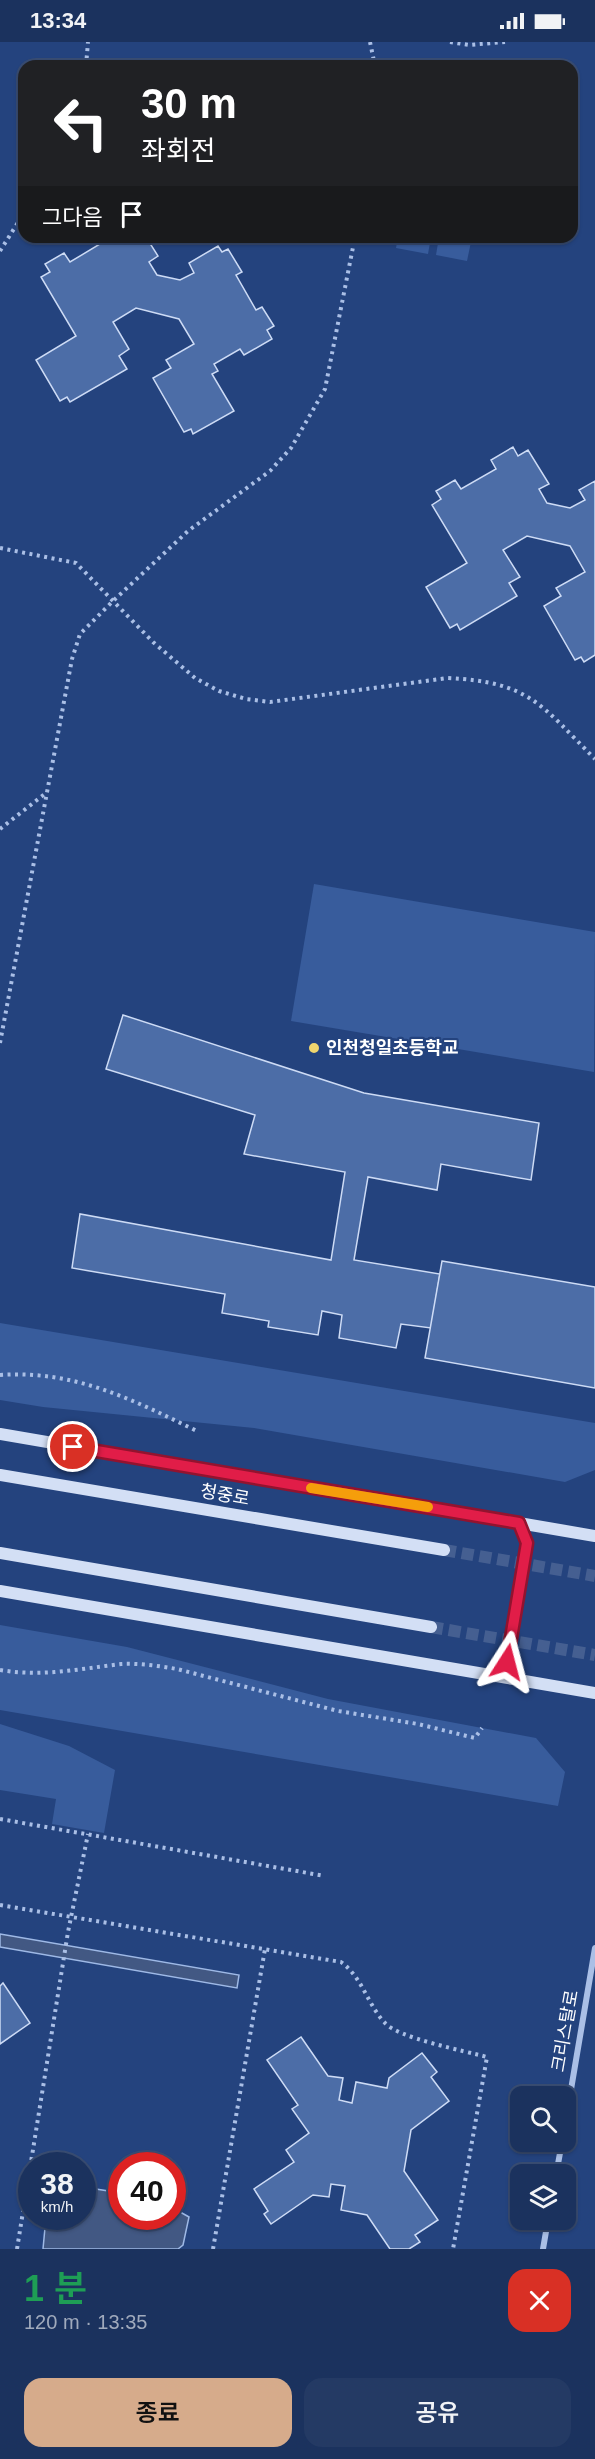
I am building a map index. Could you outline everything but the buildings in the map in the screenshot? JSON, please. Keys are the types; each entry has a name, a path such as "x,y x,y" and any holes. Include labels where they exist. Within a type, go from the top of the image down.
{"street":[{"path":"0,1434 595,1536"},
{"name":"청중로","path":"0,1475 444,1550"},
{"path":"495,1676 507,1662 527,1543 519,1523"},
{"path":"0,1553 431,1627"},
{"path":"0,1591 595,1693"},
{"name":"크리스탈로","path":"572,2086 595,1947"},
{"path":"543,2249 546,2230"}],"path":[{"path":"86,60 88,42"},
{"path":"370,42 374,60"},
{"path":"450,42 470,45 505,42"},
{"path":"0,251 18,222"},
{"path":"0,1043 72,659 80,634 188,531 270,471 291,448 326,389 354,243"},
{"path":"0,548 76,563 175,663 219,691 246,699 270,702 448,678 477,679 507,686 532,698 553,714 595,759"},
{"path":"0,829 47,792"},
{"path":"0,1375 34,1373 95,1386 199,1432"},
{"path":"0,1670 33,1674 122,1664 150,1665 177,1669 338,1711 418,1724 475,1738 482,1728"},
{"path":"0,1819 325,1876"},
{"path":"17,2249 68,1932 88,1834"},
{"path":"0,1905 341,1962 354,1972 385,2024 400,2034 487,2057 453,2249"},
{"path":"213,2249 265,1949"}],"shaded area":[{"path":"397,243 430,243 428,254 396,248"},
{"path":"438,243 471,243 467,261 436,255"},
{"path":"314,884 595,932 594,1072 291,1021"},
{"path":"0,1323 595,1423 595,1470 565,1482 254,1428 43,1407 0,1400"},
{"path":"0,1625 127,1647 328,1699 536,1738 565,1772 558,1806 0,1710"},
{"path":"0,1724 69,1746 115,1770 104,1833 52,1824 56,1799 0,1790"},
{"path":"0,1934 239,1975 237,1988 0,1947"},
{"path":"96,2189 108,2191 108,2230 186,2230 186,2215 189,2217 183,2245 178,2249 43,2249 45,2230 96,2230"}],"tunnel":[{"path":"444,1550 595,1576"},
{"path":"431,1627 595,1655"}],"slow traffic":[{"path":"311,1488 428,1507"}],"place":[{"name":"인천청일초등학교","path":"314,1048"}],"route":[{"path":"73,1447 519,1523 527,1543 507,1662"}]}
